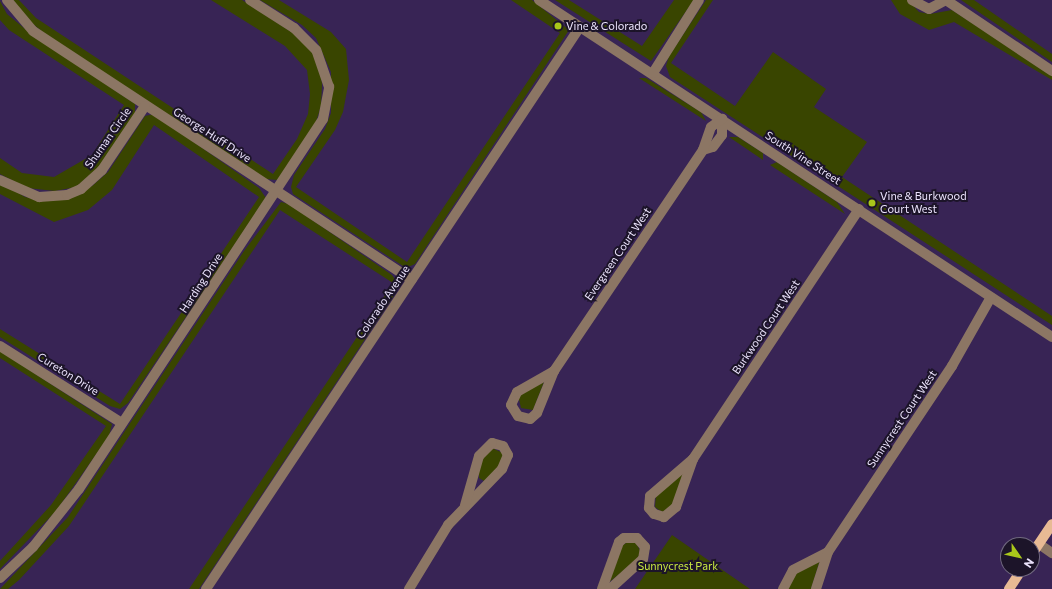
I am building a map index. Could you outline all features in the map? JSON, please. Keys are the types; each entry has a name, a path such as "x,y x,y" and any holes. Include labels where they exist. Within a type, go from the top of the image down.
{"main road":[{"path":"1040,542 1052,524"},
{"path":"1009,589 1017,577"}],"street":[{"name":"George Huff Drive","path":"7,0 33,31 412,280"},
{"name":"Harding Drive","path":"0,578 53,523 122,423 323,119 329,87 322,60 305,37 250,0"},
{"name":"South Vine Street","path":"539,0 653,73 1052,337"},
{"path":"653,73 699,0"},
{"path":"912,0 929,9 946,0 1052,71"},
{"name":"Colorado Avenue","path":"206,589 580,27"},
{"name":"Shuman Circle","path":"0,180 39,197 67,195 81,189 102,170 145,106"},
{"name":"Evergreen Court West","path":"554,371 517,392 511,405 518,416 530,419 537,413 554,371 703,150 713,147 722,135 722,119"},
{"name":"Burkwood Court West","path":"693,459 650,496 648,502 654,514 664,517 676,507 693,459 859,209"},
{"name":"Sunnycrest Court West","path":"816,589 828,552 952,366 991,296"},
{"name":"Cureton Drive","path":"0,346 122,423"},
{"path":"409,589 434,546 465,505 502,469 508,455 503,446 492,443 479,456 465,505"},
{"path":"602,589 619,542 624,538 637,538 645,547 643,559 610,589"},
{"path":"1040,545 1052,553"},
{"name":"Sunnycrest Court West","path":"783,589 793,570 828,552"}],"green space":[{"path":"13,0 19,0 36,18 273,174 297,139 308,114 310,94 307,70 285,46 211,0 242,0 293,33 312,51 320,67 322,84 321,106 315,125 278,180 265,179 49,37 28,20"},
{"path":"260,0 279,0 331,32 346,49 349,80 343,112 335,130 296,187 407,262 560,33 511,0 532,0 569,30 415,264 406,268 293,194 291,187 294,175 325,129 331,113 331,72 316,38 302,25"},
{"path":"555,0 569,0 642,46 674,0 694,0 651,61"},
{"path":"706,0 713,0 671,63 735,106 773,52 826,89 814,107 867,142 842,177 1052,316 1052,325 670,77 666,66 669,56"},
{"path":"891,0 908,0 919,12 930,14 952,10 1052,75 1052,80 954,22 929,30 900,14"},
{"path":"961,0 974,0 1052,54 1052,62"},
{"path":"0,1 7,14 30,33 135,104 135,115 102,165 76,187 55,191 27,188 0,174 0,158 22,173 54,177 92,155 124,105 9,30 0,20"},
{"path":"639,78 646,78 701,112 706,121"},
{"path":"154,114 259,188 266,198 128,403 120,409 110,406 0,337 0,329 120,404 259,197 154,125 112,190 88,210 54,222 0,194 0,182 25,197 41,200 92,186 108,172 145,116"},
{"path":"729,137 738,137 763,153 763,160"},
{"path":"777,162 837,202 845,214 770,165"},
{"path":"281,202 289,204 392,275 396,281 395,294 199,589 189,589 393,283 280,210 69,526 19,580 8,589 0,589 68,517 244,251"},
{"path":"0,351 112,424 109,436 56,511 0,569 0,561 51,505 106,426 0,358"},
{"path":"544,382 533,410 521,408 518,395"},
{"path":"492,448 503,453 504,462 484,481 479,478 482,458"},
{"path":"684,471 676,502 663,512 659,510 655,507 656,494"},
{"name":"Sunnycrest Park","path":"672,535 750,589 635,589"},
{"path":"629,541 636,543 641,552 635,562 608,583 620,547"},
{"path":"820,560 811,589 787,589 794,574"}],"place":[{"name":"Vine & Colorado","path":"558,26"},
{"name":"Vine & Burkwood Court West","path":"872,203"}]}
